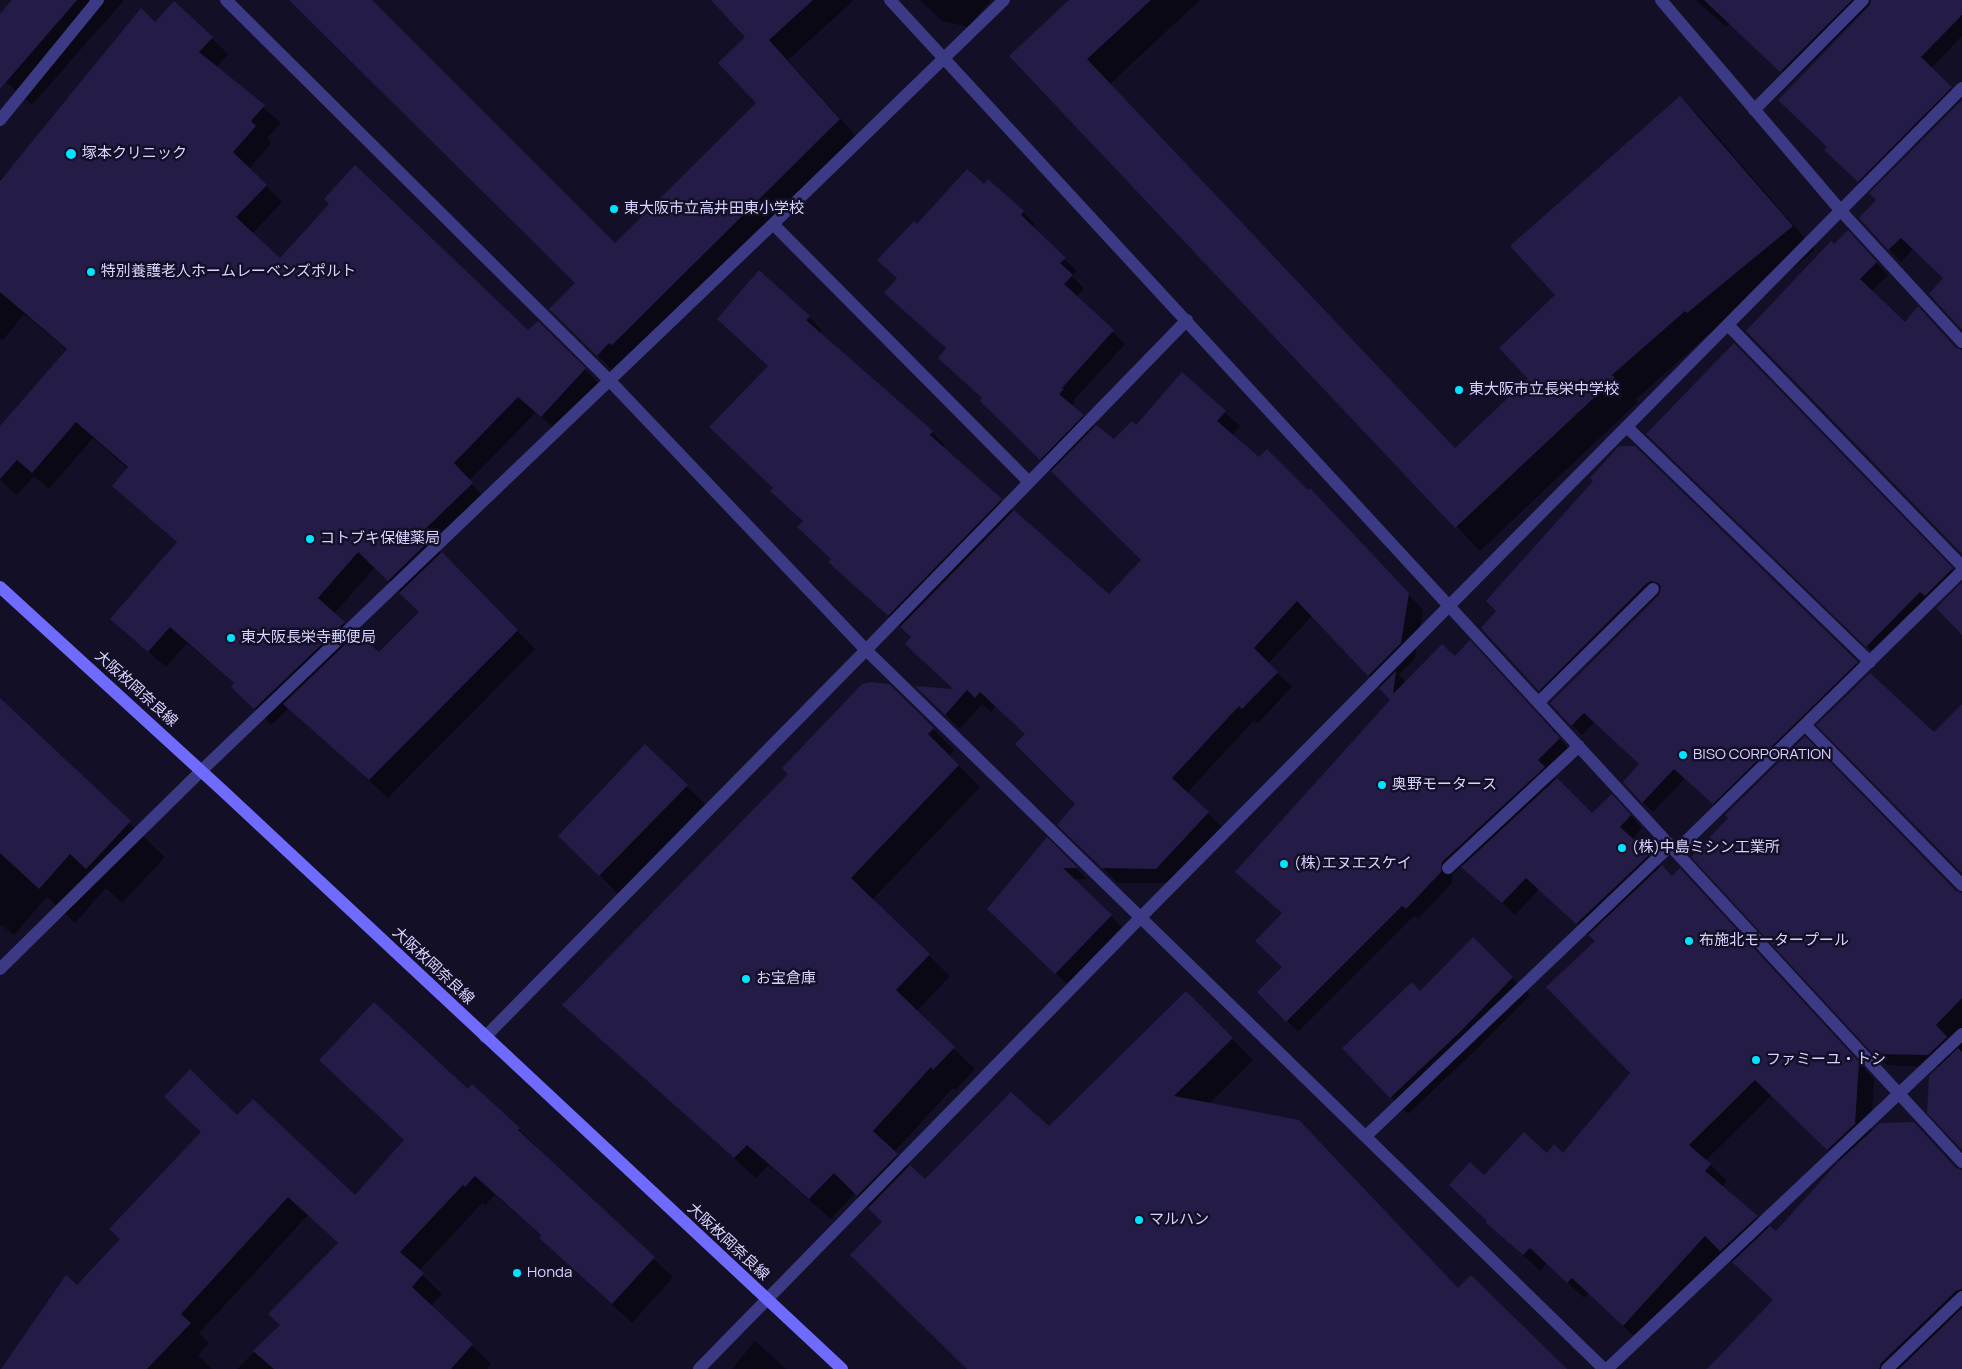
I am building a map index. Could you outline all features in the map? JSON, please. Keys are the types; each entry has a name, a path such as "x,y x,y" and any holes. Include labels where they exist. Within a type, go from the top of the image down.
{"main road":[{"name":"大阪枚岡奈良線","path":"0,587 201,771 842,1369"}],"street":[{"path":"0,120 98,0"},
{"path":"226,0 610,381 866,650 1606,1369 1962,1034"},
{"path":"890,0 1962,1162"},
{"path":"0,970 201,771 774,224 1004,0"},
{"path":"1661,0 1840,210 1962,342"},
{"path":"1754,110 1863,0"},
{"path":"699,1369 1141,917 1962,88"},
{"path":"774,224 1029,482"},
{"path":"485,1037 1187,320"},
{"path":"1728,325 1962,566"},
{"path":"1627,427 1870,662"},
{"path":"1366,1136 1805,725 1962,571"},
{"path":"1538,702 1653,589"},
{"path":"1805,725 1962,885"},
{"path":"1448,868 1579,746"},
{"path":"1886,1369 1962,1297"}],"building":[{"path":"12,0 77,0 0,89 0,14"},
{"path":"289,0 372,0 615,243 756,103 718,63 745,37 711,0 813,0 769,40 840,119 612,345 609,343 597,356 549,309 575,283"},
{"path":"1069,0 1151,0 1087,59 1455,448 1528,379 1499,348 1555,295 1510,246 1680,96 1793,226 1687,313 1685,311 1612,375 1615,378 1455,528 1009,56"},
{"path":"1704,0 1852,0 1780,72"},
{"path":"1871,0 1962,0 1962,15 1921,57 1952,87 1858,182 1824,150 1827,147 1778,100 1869,6"},
{"path":"174,1 213,37 199,52 265,105 251,121 256,126 233,152 267,185 236,217 280,258 329,204 324,199 355,165 528,330 538,321 586,368 541,417 518,397 454,463 473,483 422,532 430,540 388,581 358,552 318,598 345,622 254,709 231,687 234,683 170,627 148,652 110,619 177,542 112,486 128,467 76,422 32,473 17,460 0,479 0,426 67,349 0,292 0,181 141,8 155,22"},
{"path":"1962,100 1962,330 1929,294 1943,278 1901,238 1888,250 1859,218 1876,200 1869,193"},
{"path":"967,169 984,184 988,179 1024,211 1021,215 1066,258 1060,263 1073,275 1064,284 1114,330 1062,388 1064,389 1059,394 1084,415 1040,460 980,401 982,398 938,358 946,348 884,293 897,278 877,260 914,221 917,224"},
{"path":"1848,230 1877,262 1860,279 1905,322 1918,306 1956,348 1962,350 1962,554 1746,331 1831,241 1834,244"},
{"path":"759,270 810,316 806,320 933,431 930,435 1002,499 888,616 828,562 831,559 797,527 803,521 770,491 773,488 709,427 768,366 717,319"},
{"path":"1734,343 1953,568 1925,596 1920,592 1866,647 1646,434"},
{"path":"1182,372 1226,411 1217,421 1259,457 1267,449 1308,490 1310,488 1409,593 1401,643 1368,676 1297,601 1254,648 1278,672 1242,709 1239,706 1172,778 1209,812 1156,869 1102,868 1057,825 1075,804 1015,744 1025,734 980,692 975,698 967,690 945,715 915,686 953,689 905,644 911,637 900,627 1014,510 1109,594 1141,560 1051,471 1096,425 1114,439 1132,421 1136,425"},
{"path":"1619,446 1635,446 1858,662 1713,804 1674,769 1642,803 1623,782 1639,764 1584,713 1571,726 1550,703 1659,595 1661,587 1658,583 1651,581 1647,583 1539,691 1481,628 1496,611 1486,601 1593,481 1590,478"},
{"path":"442,552 518,630 369,780 283,704 357,633 379,652 419,612 399,593"},
{"path":"1962,582 1962,635 1936,608"},
{"path":"1470,640 1560,738 1538,760 1545,767 1442,862 1441,872 1406,909 1402,906 1286,1022 1257,992 1282,967 1255,941 1282,913 1235,872 1390,700 1379,688 1396,671 1393,694 1442,644 1455,656"},
{"path":"1870,673 1934,732 1962,704 1962,873 1816,725"},
{"name":"お宝倉庫","path":"870,682 889,684 934,728 928,734 959,765 851,878 930,954 896,990 955,1047 933,1070 931,1067 873,1131 898,1154 857,1196 834,1173 809,1199 747,1145 734,1158 562,1005 788,774 782,768 862,684"},
{"path":"0,698 131,821 86,869 70,854 39,889 0,853"},
{"path":"1805,736 1956,891 1962,893 1962,998 1936,1025 1947,1037 1928,1055 1873,1054 1691,857 1728,818 1725,815"},
{"path":"645,744 688,785 599,876 558,836"},
{"path":"1557,778 1592,813 1612,794 1631,815 1620,827 1650,854 1576,924 1526,878 1502,903 1461,867"},
{"path":"1047,837 1078,868 1063,868 1112,915 1055,974 987,909"},
{"path":"1662,865 1672,876 1680,868 1859,1062 1855,1124 1827,1150 1755,1080 1689,1145 1711,1164 1705,1171 1758,1216 1720,1251 1705,1236 1623,1326 1572,1278 1567,1283 1530,1248 1523,1255 1486,1223 1487,1221 1449,1185 1470,1162 1484,1175 1524,1132 1547,1153 1554,1144 1563,1153 1630,1073 1546,987 1595,941 1588,935"},
{"path":"1473,937 1513,977 1460,1032 1390,1098 1342,1048 1412,982 1420,991"},
{"name":"マルハン","path":"1186,991 1233,1038 1174,1096 1299,1120 1458,1288 1471,1275 1567,1369 967,1369 850,1255 882,1222 868,1208 910,1165 925,1179 1011,1092 1049,1126"},
{"path":"374,1002 468,1089 472,1084 520,1128 518,1130 655,1257 612,1304 539,1238 541,1235 475,1176 465,1187 463,1185 400,1252 424,1273 412,1287 473,1344 451,1369 274,1369 253,1351 280,1325 268,1314 338,1243 288,1197 181,1314 191,1323 147,1369 1,1369 66,1275 77,1285 120,1239 109,1229 201,1132 164,1097 190,1069 237,1115 253,1099 355,1195 404,1140 319,1060"},
{"path":"1958,1048 1962,1052 1962,1150 1927,1113 1929,1076"},
{"path":"1914,1122 1956,1168 1962,1170 1962,1289 1956,1291 1881,1363 1879,1369 1707,1369 1773,1300 1732,1262 1770,1226 1776,1231 1838,1162 1880,1123"},
{"path":"1962,1308 1962,1369 1899,1369"}],"place":[{"name":"塚本クリニック","path":"71,154"},
{"name":"東大阪市立高井田東小学校","path":"614,209"},
{"name":"特別養護老人ホームレーベンズポルト","path":"91,272"},
{"name":"東大阪市立長栄中学校","path":"1459,390"},
{"name":"コトブキ保健薬局","path":"310,539"},
{"name":"東大阪長栄寺郵便局","path":"231,638"},
{"name":"BISO CORPORATION","path":"1683,755"},
{"name":"奥野モータース","path":"1382,785"},
{"name":"(株)中島ミシン工業所","path":"1622,848"},
{"name":"(株)エヌエスケイ","path":"1284,864"},
{"name":"布施北モータープール","path":"1689,941"},
{"name":"お宝倉庫","path":"746,979"},
{"name":"ファミーユ・トシ","path":"1756,1060"},
{"name":"マルハン","path":"1139,1220"},
{"name":"Honda","path":"517,1273"}]}
